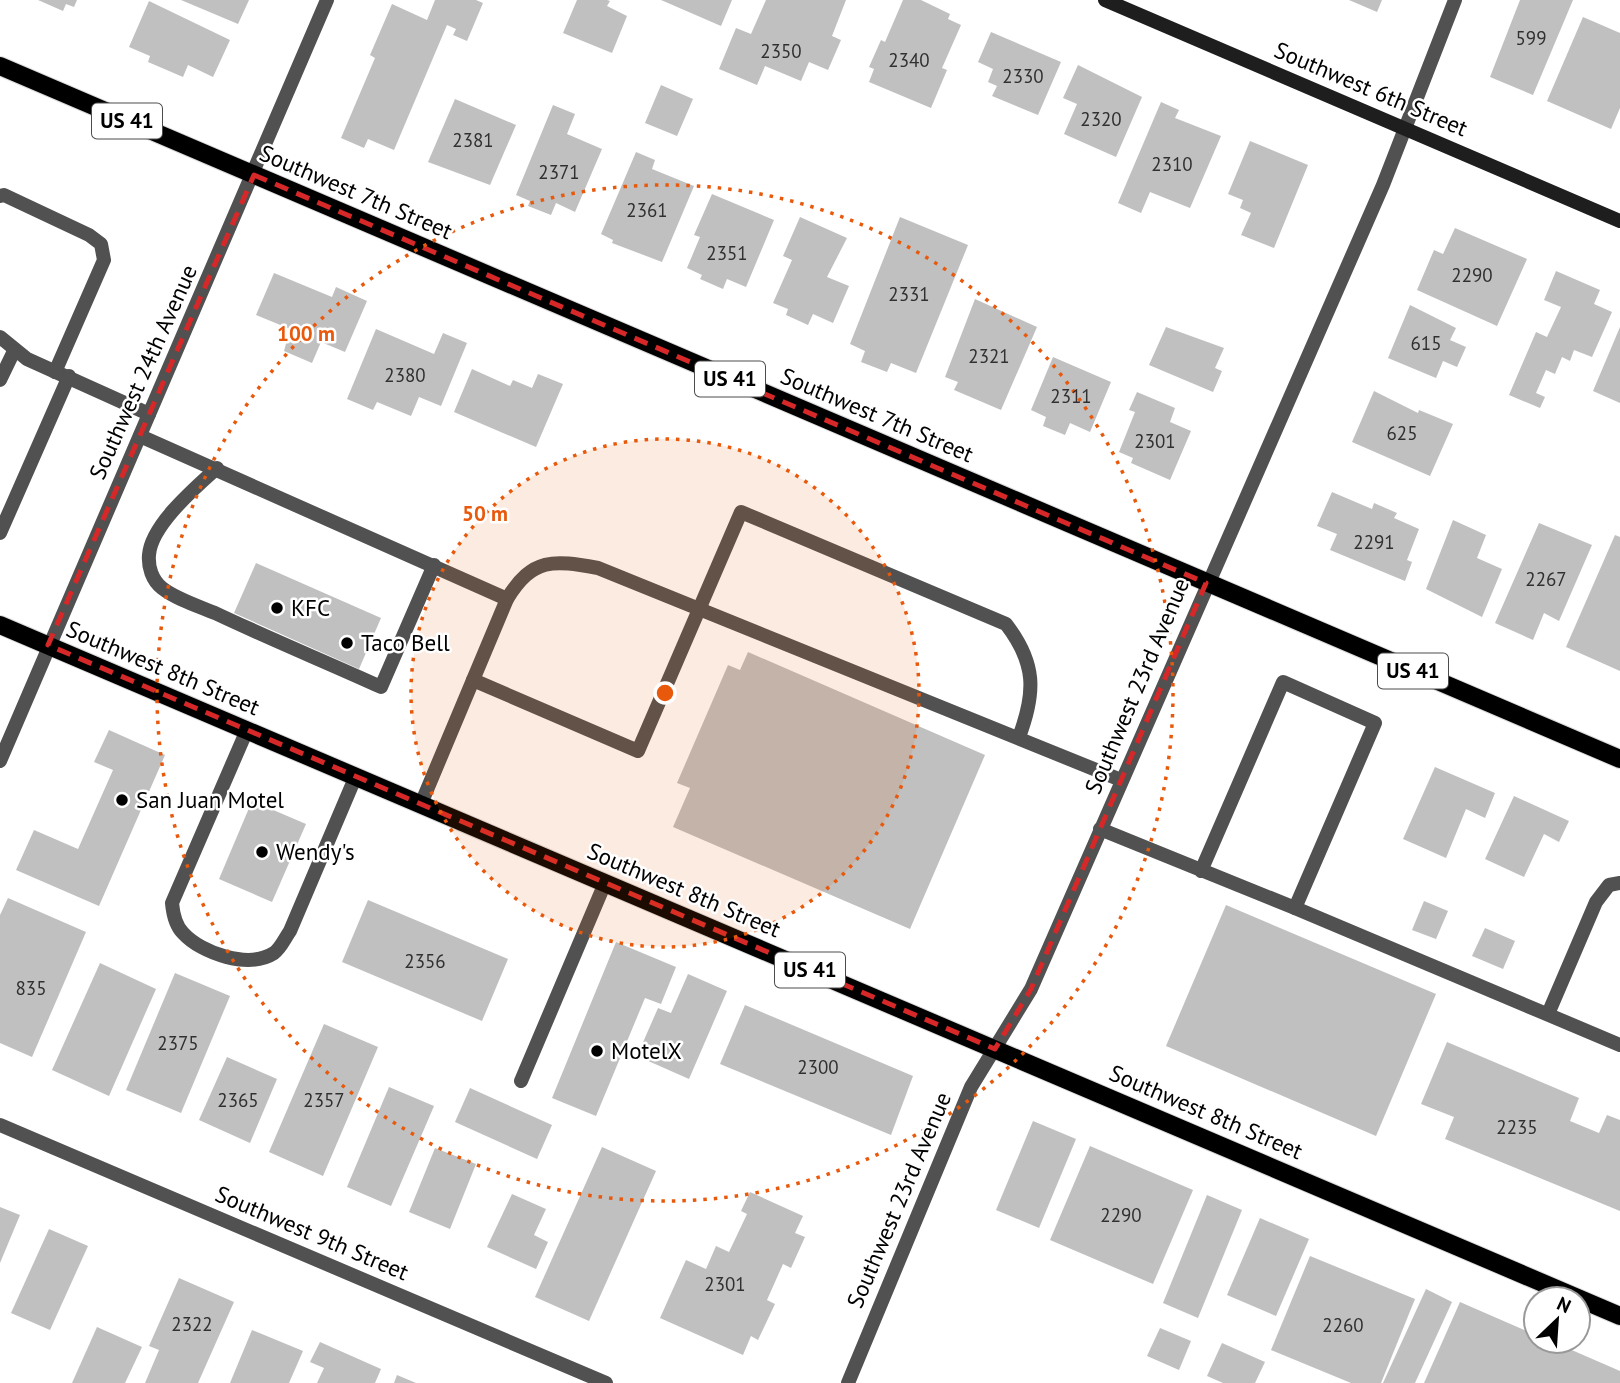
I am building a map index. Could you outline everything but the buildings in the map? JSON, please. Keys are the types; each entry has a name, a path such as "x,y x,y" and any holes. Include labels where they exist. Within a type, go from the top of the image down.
{"main road":[{"name":"Southwest 7th Street","path":"0,66 1620,759"},
{"name":"Southwest 8th Street","path":"0,625 1620,1317"}],"street":[{"name":"Southwest 24th Avenue","path":"0,761 5,737 140,436 327,0"},
{"name":"Southwest 6th Street","path":"1105,0 1620,221"},
{"name":"Southwest 23rd Avenue","path":"848,1383 971,1087 1031,989 1206,583 1383,185 1455,0"},
{"path":"0,196 4,195 89,235 101,244 104,260 0,533"},
{"path":"0,337 14,351 149,414"},
{"path":"0,380 14,351"},
{"path":"140,436 217,468 507,600"},
{"path":"217,468 172,512 156,534 149,552 153,580 163,589 381,687 434,565"},
{"path":"473,680 638,751 741,512 1006,624 1024,647 1031,682 1028,713 1019,737"},
{"path":"421,804 507,600 529,570 547,563 598,568 1121,780"},
{"path":"1201,871 1283,682 1375,723 1295,908"},
{"path":"247,730 172,903 174,917 183,933 216,952 241,960 262,959 276,951 290,931 355,778"},
{"path":"1100,829 1620,1045"},
{"path":"522,1081 605,883"},
{"path":"1548,1014 1596,902 1609,885 1620,884"},
{"name":"Southwest 9th Street","path":"0,1125 606,1383"}],"highlighted area":[{"path":"254,175 1206,583 1031,989 995,1049 48,645"}],"place":[{"name":"KFC","path":"277,608"},
{"name":"Taco Bell","path":"347,643"},
{"name":"San Juan Motel","path":"122,800"},
{"name":"Wendy's","path":"262,852"},
{"name":"MotelX","path":"597,1051"}]}
